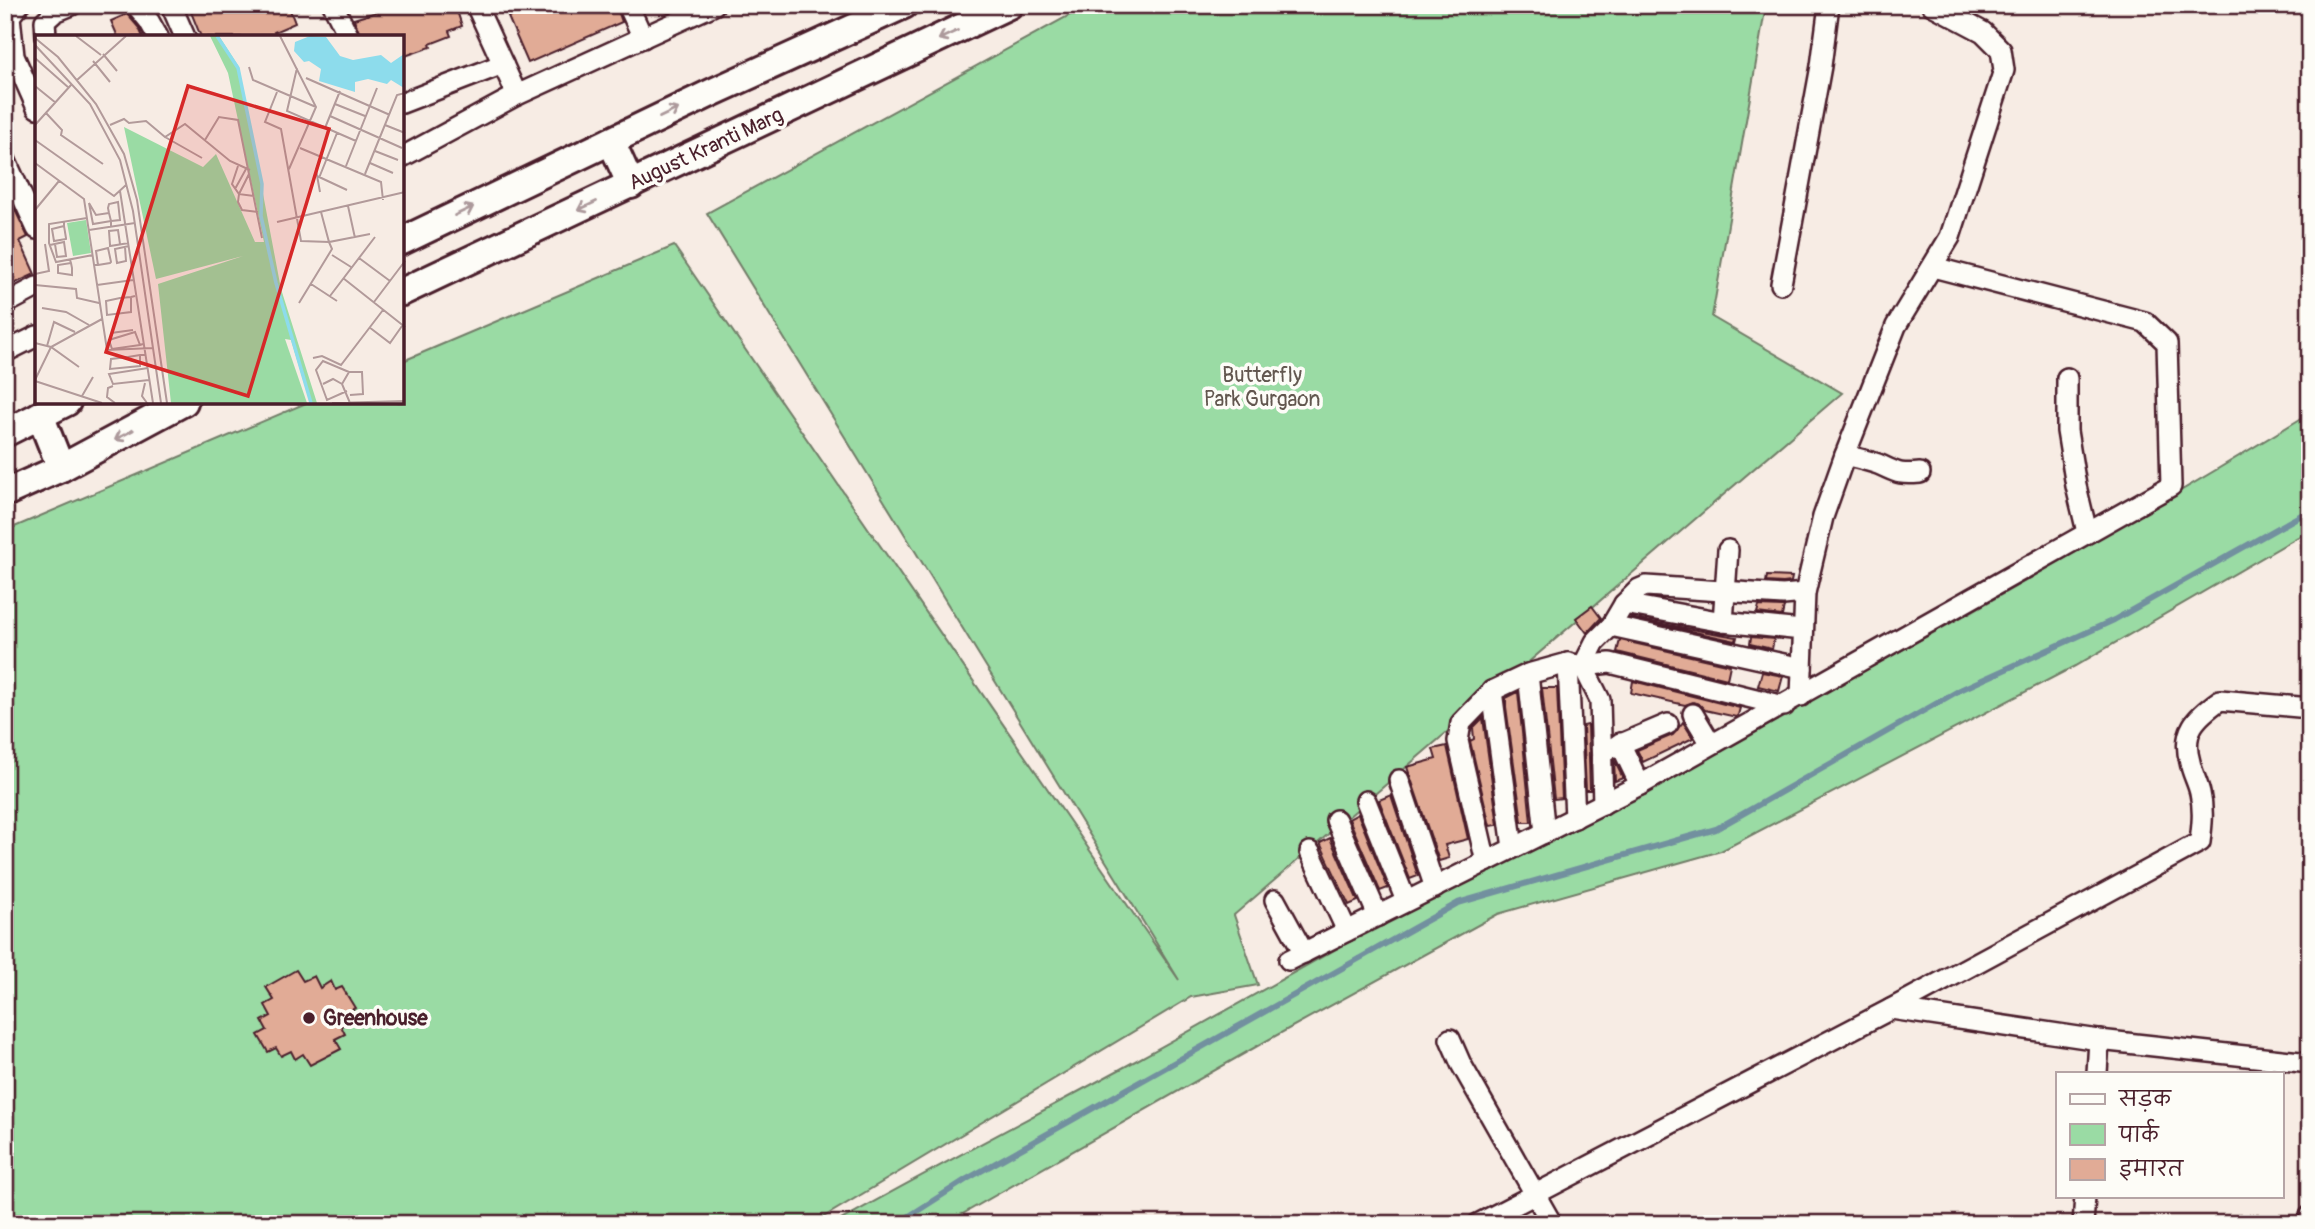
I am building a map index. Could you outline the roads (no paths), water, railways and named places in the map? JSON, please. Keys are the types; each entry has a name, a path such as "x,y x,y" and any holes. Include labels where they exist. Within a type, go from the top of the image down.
{"main road":[{"path":"404,240 904,5"},
{"name":"August Kranti Marg","path":"404,291 1009,5"},
{"path":"611,141 631,185"},
{"path":"5,433 63,404"},
{"path":"11,491 61,468 180,404"},
{"path":"40,415 61,468"}],"street":[{"path":"19,5 10,16 14,56 35,103"},
{"path":"46,35 45,21 55,12 72,5"},
{"path":"136,5 157,35"},
{"path":"170,5 184,35"},
{"path":"476,5 517,95"},
{"path":"628,5 643,38"},
{"path":"404,156 517,95 714,5"},
{"path":"1781,284 1821,66 1829,5"},
{"path":"1792,701 1802,668 1805,593 1823,517 1896,326 1950,237 2004,70 2001,50 1983,32 1932,5"},
{"path":"339,7 348,35"},
{"path":"404,102 503,64"},
{"path":"5,159 10,184 35,226"},
{"path":"1275,900 1297,956 1640,785 2171,486 2167,343 2145,322 1933,267"},
{"path":"5,304 35,289"},
{"path":"5,352 35,337"},
{"path":"2067,379 2067,431 2087,532"},
{"path":"1845,455 1879,464 1902,474 1920,473"},
{"path":"1723,622 1728,550"},
{"path":"1575,818 1575,665 1611,626 1625,604 1639,589 1646,586 1783,595 1805,593"},
{"path":"1625,604 1723,622 1802,630"},
{"path":"1611,626 1802,668"},
{"path":"1486,862 1458,741 1461,723 1492,691 1528,674 1575,665 1610,663 1792,701"},
{"path":"1575,665 1600,701 1603,804"},
{"path":"1528,674 1545,833"},
{"path":"1492,691 1513,848"},
{"path":"1478,1224 1891,1009 2200,842 2203,819 2200,792 2189,761 2186,738 2201,714 2220,700 2310,708"},
{"path":"1693,714 1711,744"},
{"path":"1602,752 1668,724"},
{"path":"1620,743 1640,785"},
{"path":"1399,780 1434,888"},
{"path":"1366,801 1406,901"},
{"path":"1336,820 1378,916"},
{"path":"1310,852 1347,931"},
{"path":"1891,1009 2099,1041 2310,1063"},
{"path":"1450,1039 1461,1064 1552,1224"},
{"path":"2096,1072 2099,1041"},
{"path":"2083,1224 2085,1198"},
{"path":"2309,1224 2310,1216"}],"waterway":[{"path":"897,1224 967,1179 1458,903 1716,829 1960,690 2114,620 2310,510"}],"place":[{"name":"Greenhouse","path":"309,1018"}],"park label":[{"name":"Butterfly Park Gurgaon","path":"1262,387"}]}
